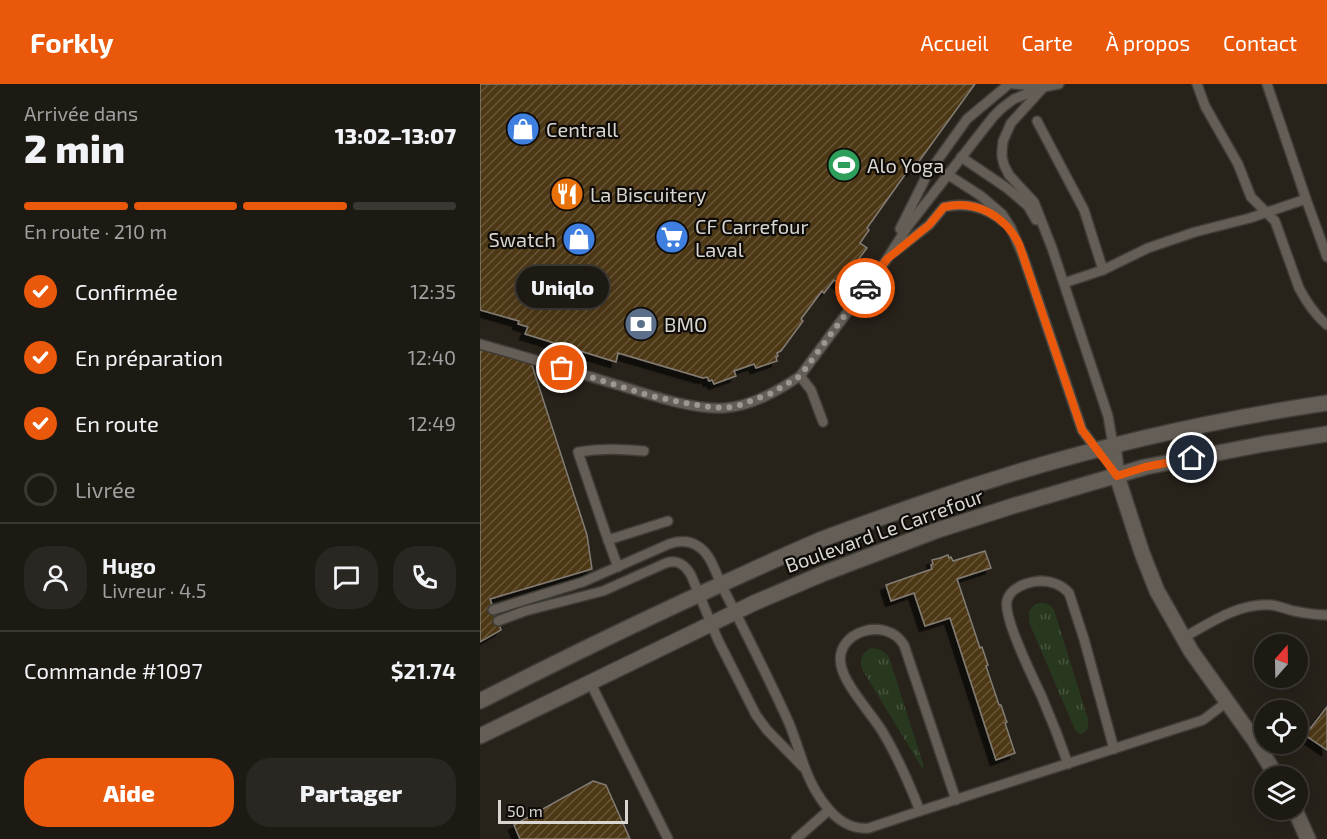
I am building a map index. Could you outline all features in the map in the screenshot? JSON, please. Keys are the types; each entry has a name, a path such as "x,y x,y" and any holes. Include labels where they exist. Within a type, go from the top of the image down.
{"street":[{"name":"Boulevard Le Carrefour","path":"480,700 721,584 850,529 973,486 1096,449 1248,416 1327,403"},
{"name":"Boulevard Le Carrefour","path":"480,736 735,611 822,574 938,530 1145,467 1327,434"},
{"path":"1113,445 1117,476 1157,591 1183,638 1256,741 1271,766"},
{"path":"1096,449 1117,476"},
{"path":"1299,820 1308,839"}],"lane":[{"path":"887,259 927,175 967,119 1011,84 1044,87"},
{"path":"480,344 651,396 709,407 732,406 761,398 800,376 947,174 1002,108 1021,96 1059,84"},
{"path":"1197,84 1206,106 1239,164 1251,197 1275,221 1304,298 1327,326"},
{"path":"1267,84 1327,257"},
{"path":"1044,87 1011,123 1002,151 1004,165 1009,175 1034,202 1052,248 1108,416 1113,445"},
{"path":"1037,121 1084,210 1103,270"},
{"path":"961,157 1007,188 1028,206 1052,248"},
{"path":"947,174 981,196 1002,214 1011,228 1019,244 1082,430 1096,449"},
{"path":"1064,283 1103,270 1157,245 1306,199"},
{"path":"887,259 929,225 944,207 950,206 968,205 993,215 1008,226 1019,244"},
{"path":"800,376 811,390 823,422"},
{"path":"618,567 578,452 599,448 644,451"},
{"path":"608,540 668,521"},
{"path":"493,610 583,582 669,544 689,542 701,549 711,561 790,726 804,769 816,792 830,810 846,824 862,829 1203,720 1227,702"},
{"path":"498,621 525,611 603,591 671,561 680,563 687,569 710,624 756,715 804,769"},
{"path":"1068,764 1006,608 1008,596 1019,586 1049,582 1064,587 1069,593 1114,749"},
{"path":"1183,638 1236,610 1253,606 1268,605 1327,615"},
{"path":"920,811 907,778 881,729 846,679 841,668 842,649 846,642 860,633 878,629 888,630 900,638 956,800"},
{"path":"590,682 668,839"},
{"path":"796,839 830,810"}],"green space":[{"path":"1035,604 1046,604 1054,610 1088,719 1088,728 1084,733 1080,734 1075,730 1029,622 1029,611"},
{"path":"871,648 881,650 889,657 924,767 922,768 862,669 862,657"}],"building":[{"name":"CF Carrefour Laval","path":"480,84 975,84 912,171 909,169 867,228 869,230 860,243 867,248 840,284 834,280 824,293 822,291 801,319 803,321 781,351 777,353 777,361 756,368 754,364 734,371 736,376 714,384 707,377 703,378 618,353 616,362 525,334 528,327 518,324 519,321 480,310"},
{"path":"480,348 531,362 587,535 592,569 490,599 501,630 480,642"},
{"path":"985,551 991,568 957,579 988,665 986,666 999,705 1001,705 1007,722 1005,723 1015,753 996,760 950,618 925,626 914,593 891,601 886,585 932,569 932,560 948,555 953,561"},
{"path":"1327,707 1327,750 1308,737 1308,731"},
{"path":"593,781 606,785 630,839 520,839 514,825"}],"way so far":[{"path":"562,368 651,396 709,407 725,408 740,405 772,393 800,376 865,288"}],"place":[{"name":"Centrall","path":"523,129"},
{"name":"Alo Yoga","path":"844,165"},
{"name":"La Biscuitery","path":"567,194"},
{"name":"CF Carrefour Laval","path":"672,237"},
{"name":"Swatch","path":"579,239"},
{"name":"BMO","path":"641,324"},
{"name":"Uniqlo","path":"562,368"}],"route":[{"path":"865,288 887,259 929,225 944,207 968,205 993,215 1008,226 1019,244 1082,430 1117,476 1145,467 1192,458"}]}
